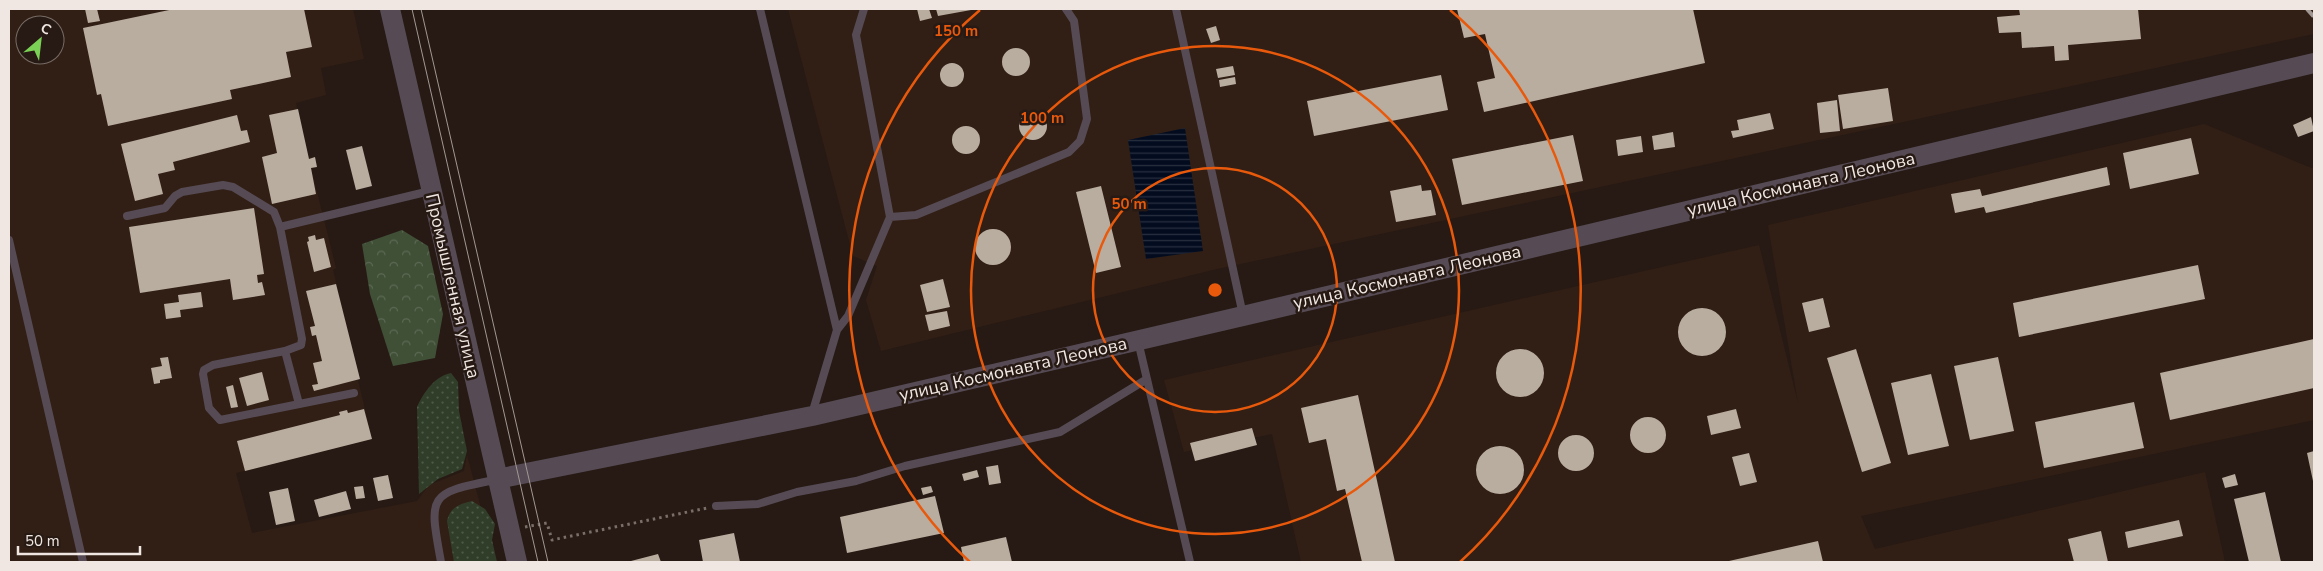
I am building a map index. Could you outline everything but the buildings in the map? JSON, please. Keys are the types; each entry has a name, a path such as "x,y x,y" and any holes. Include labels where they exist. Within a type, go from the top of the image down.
{"street":[{"name":"Промышленная улица","path":"390,9 517,562"},
{"name":"улица Космонавта Леонова","path":"497,479 812,416 1138,341 2314,63"}],"lane":[{"path":"760,9 837,330"},
{"path":"812,416 837,330 848,316 890,217 856,35 864,9"},
{"path":"890,217 916,215 1069,152 1080,141 1087,119 1074,22 1066,9"},
{"path":"1176,9 1243,316"},
{"path":"127,216 165,208 175,196 182,192 228,185 270,209 277,216 302,339 301,345 298,348 208,367 204,370 202,378 209,408 215,417 224,420 354,393"},
{"path":"280,227 432,190"},
{"path":"9,240 83,562"},
{"path":"1138,341 1190,562"},
{"path":"285,351 299,404"},
{"path":"716,506 758,504 797,492 856,481 905,466 1060,432 1147,379"},
{"path":"441,562 433,521 433,513 438,500 456,488 497,479"}],"path":[{"path":"522,528 547,523 552,540 716,506"}],"shaded area":[{"path":"9,9 353,9 364,59 321,68 326,95 296,103 308,158 315,157 311,168 336,268 333,270 360,379 358,380 372,439 236,473 252,533 417,501 429,485 464,471 467,455 495,562 9,562"},
{"path":"788,9 2314,9 2314,34 1217,269 881,351 866,300 877,266 853,256"},
{"path":"2204,124 2314,169 2314,420 1861,516 1875,549 2205,472 2225,562 1301,562 1272,434 1184,452 1164,380 1759,245 1798,403 1768,225"}],"green space":[{"path":"402,230 428,246 443,314 435,358 393,366 370,294 362,244"},
{"path":"451,373 458,382 459,411 467,451 462,469 438,479 419,494 417,407 435,381"},
{"path":"472,501 485,509 495,524 492,540 497,562 454,562 447,521 448,516 453,509"}],"water":[{"path":"1185,128 1203,251 1146,259 1128,140"}],"tram line":[{"path":"412,9 538,562"},
{"path":"421,9 548,562"}],"railway":[{"path":"2307,9 2314,17"}]}
